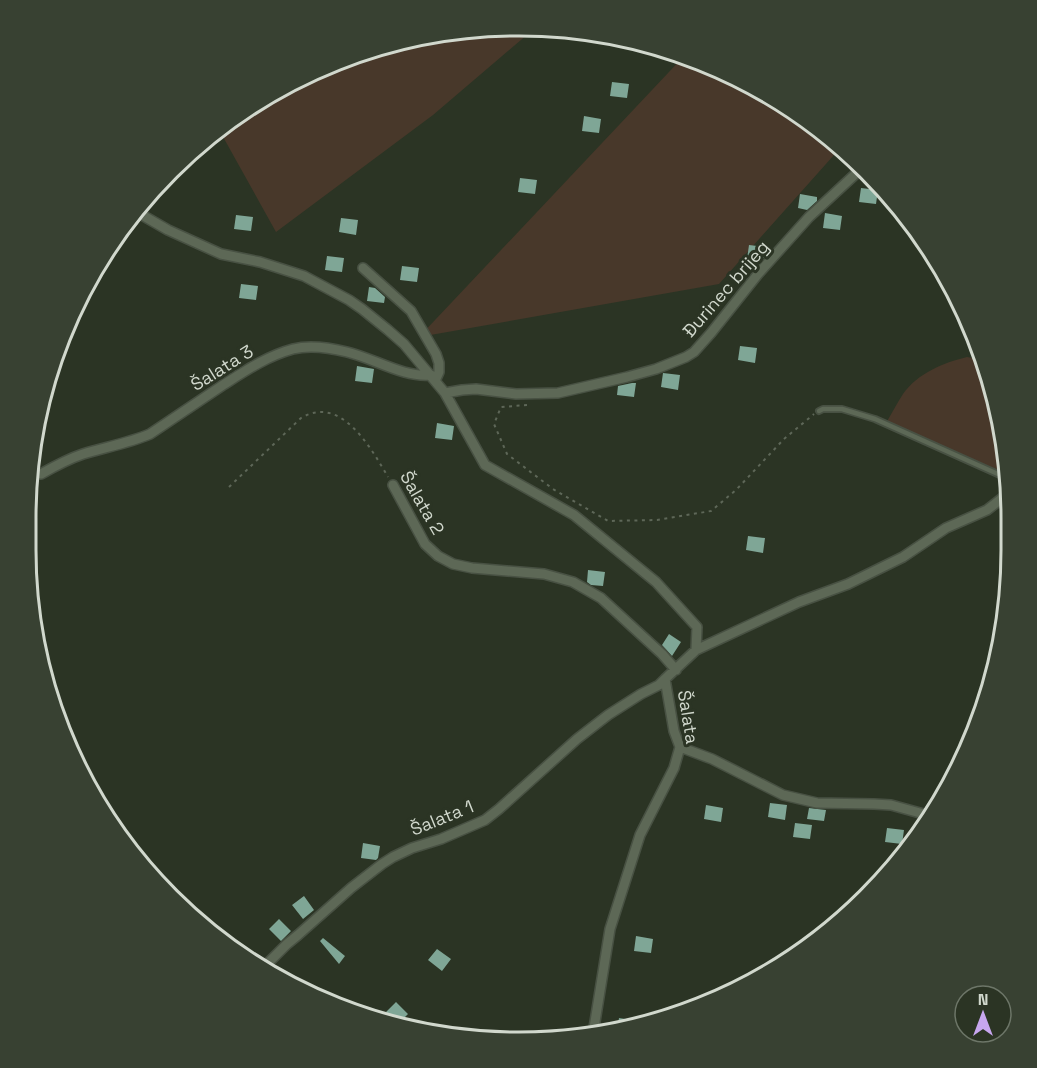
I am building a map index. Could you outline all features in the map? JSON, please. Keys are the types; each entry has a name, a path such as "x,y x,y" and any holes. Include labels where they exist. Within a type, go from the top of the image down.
{"street":[{"name":"Đurinec brijeg","path":"445,393 476,389 516,394 558,393 656,369 686,357 700,346 758,274 809,217 856,173"},
{"path":"143,216 168,230 221,254 260,262 304,276 349,300 388,330 409,350 445,393 485,465 574,515 656,582 697,627 696,650"},
{"path":"363,268 411,311 440,363 439,372 433,378"},
{"name":"Šalata 3","path":"41,474 64,461 83,454 150,434 243,372 273,356 296,348 323,348 348,352 408,373 433,378"},
{"name":"Šalata 2","path":"393,485 425,544 438,556 453,564 472,568 544,574 573,582 601,598 662,654 676,670"},
{"name":"Šalata","path":"594,1026 610,929 640,835 674,768 680,747 674,731 665,679 696,650 799,602 848,584 903,557 946,528 987,510 1000,500"},
{"name":"Šalata 1","path":"269,962 351,888 393,856 441,839 484,820 577,739 608,715 665,679"},
{"path":"680,747 712,759 783,795 803,801 882,804 922,814"}],"lane":[{"path":"819,411 842,409 875,419 999,474"}],"path":[{"path":"535,404 501,407 494,423 507,454 553,489 608,521 657,520 711,511 736,490 784,439 819,411"},
{"name":"Šalata 2","path":"229,487 301,418 323,412 330,412 351,424 378,459 393,485"}],"shaded area":[{"path":"525,36 433,115 276,232 223,137 225,136 250,117 277,101 305,86 363,62 424,45 487,37"},
{"path":"677,63 732,86 760,101 787,117 835,154 719,284 419,337"},
{"path":"967,357 973,358 992,424 998,470 886,423 903,394 916,380 949,362"}],"building":[{"path":"612,82 629,84 627,98 610,96"},
{"path":"584,116 601,119 599,133 582,131"},
{"path":"520,178 537,180 535,194 518,192"},
{"path":"861,188 871,189 877,196 876,204 859,202"},
{"path":"800,194 817,197 817,201 807,210 798,208"},
{"path":"825,213 842,216 840,230 823,228"},
{"path":"236,215 253,217 251,231 234,229"},
{"path":"341,218 358,220 356,235 339,232"},
{"path":"749,245 766,247 765,256 761,261 747,259"},
{"path":"327,256 344,258 342,272 325,270"},
{"path":"402,266 419,268 417,282 400,280"},
{"path":"241,284 258,286 256,300 239,298"},
{"path":"369,287 375,288 385,297 384,303 367,301"},
{"path":"740,346 757,348 755,363 738,360"},
{"path":"357,366 374,369 372,383 355,381"},
{"path":"663,373 680,375 678,390 661,387"},
{"path":"636,383 634,397 617,395 618,386"},
{"path":"437,423 454,426 452,440 435,438"},
{"path":"748,536 765,538 763,553 746,550"},
{"path":"588,570 605,572 603,586 591,585 587,582"},
{"path":"669,634 681,642 672,656 662,645"},
{"path":"770,803 787,805 785,820 768,817"},
{"path":"706,805 723,808 721,822 704,819"},
{"path":"809,808 826,810 824,821 807,819"},
{"path":"795,823 812,825 810,839 793,837"},
{"path":"887,828 904,830 900,844 885,842"},
{"path":"363,843 380,846 376,860 361,858"},
{"path":"304,896 314,910 303,919 292,905"},
{"path":"279,919 291,931 281,941 269,929"},
{"path":"636,936 653,939 651,953 634,951"},
{"path":"323,938 345,956 339,964 320,941"},
{"path":"437,949 451,959 442,971 428,960"},
{"path":"396,1002 408,1014 404,1018 386,1012"}]}
